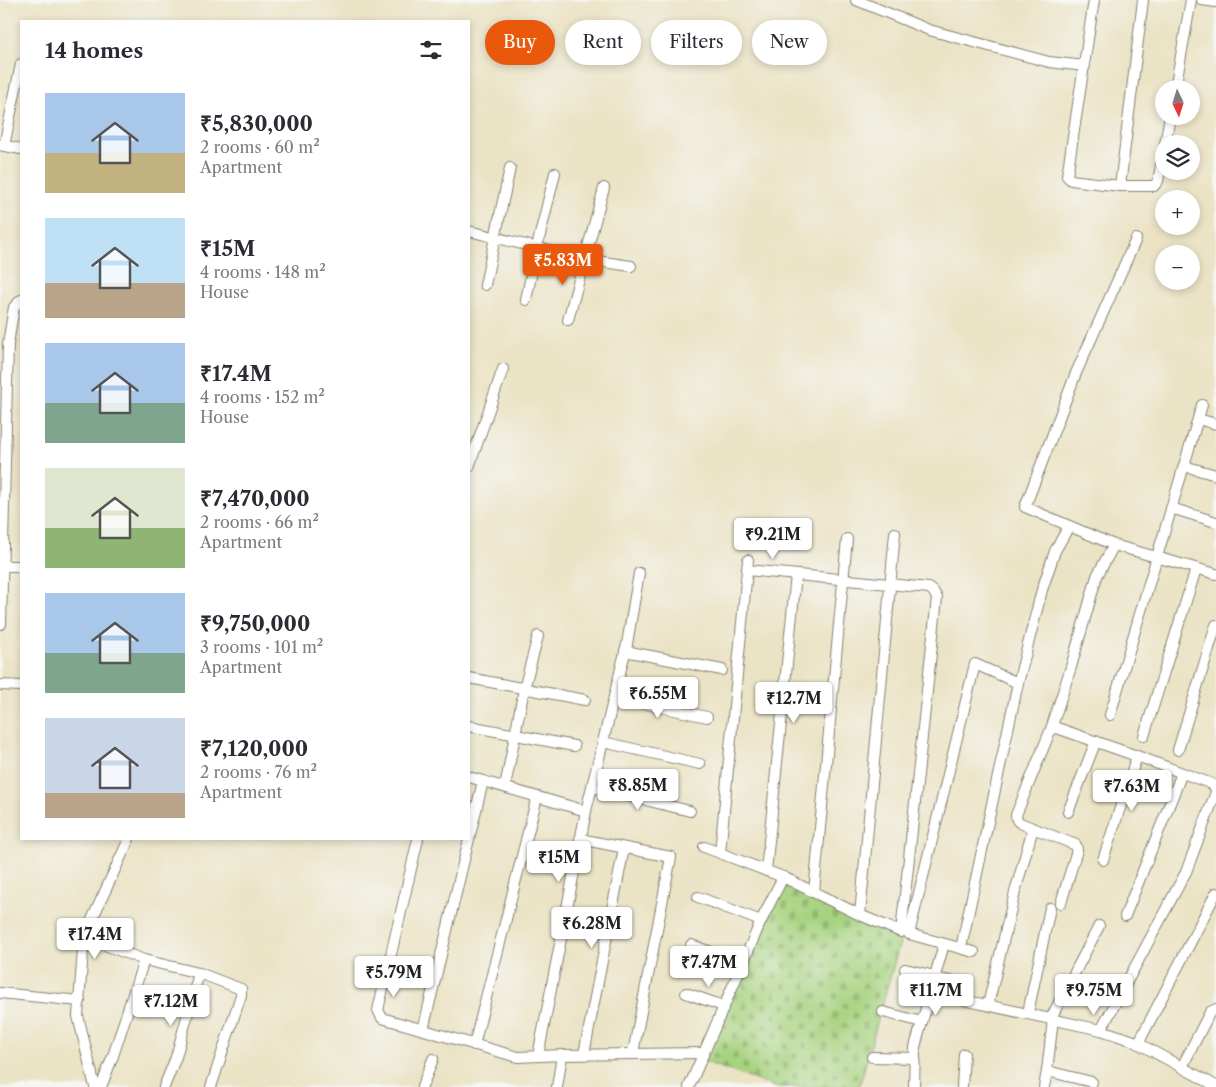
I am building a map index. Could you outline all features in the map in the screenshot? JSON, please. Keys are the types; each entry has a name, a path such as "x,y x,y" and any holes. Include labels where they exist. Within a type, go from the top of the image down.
{"street":[{"path":"856,0 930,30 1050,62 1085,66"},
{"path":"1094,0 1067,176 1071,180 1120,186 1154,186 1158,180"},
{"path":"1120,186 1143,0"},
{"path":"1177,80 1191,0"},
{"path":"1202,0 1216,2"},
{"path":"20,68 2,145 20,149"},
{"path":"485,286 510,168"},
{"path":"526,300 555,173"},
{"path":"568,320 583,259 604,188"},
{"path":"470,231 583,259 631,266"},
{"path":"1136,239 1076,373 1025,505 1026,508 1114,545 1216,574"},
{"path":"1,624 8,344 14,307 20,301"},
{"path":"470,464 504,369"},
{"path":"1110,715 1202,405"},
{"path":"1198,419 1216,424"},
{"path":"1184,466 1216,475"},
{"path":"1172,508 1216,522"},
{"path":"961,948 1018,683 1042,590 1055,551 1069,526"},
{"path":"860,915 895,533"},
{"path":"814,892 847,539"},
{"path":"1061,903 1077,848 1074,843 1018,822 1016,812 1051,729 1074,658 1097,576 1114,545"},
{"path":"704,847 782,877 860,915 901,932 937,598 933,591 928,588 796,574 748,565 720,853"},
{"path":"1,566 20,566"},
{"path":"1144,736 1196,569"},
{"path":"538,1056 580,839 625,651 639,573"},
{"path":"766,871 796,574"},
{"path":"1178,750 1216,626"},
{"path":"505,787 524,689 538,636"},
{"path":"625,651 722,670"},
{"path":"974,952 909,934 975,664 1018,683"},
{"path":"470,678 585,700"},
{"path":"0,685 20,686"},
{"path":"614,697 707,717"},
{"path":"470,726 574,746"},
{"path":"1051,729 1057,728 1096,741 1182,773 1216,788 1186,872 1101,1030"},
{"path":"1068,812 1096,741"},
{"path":"603,742 700,764"},
{"path":"1103,860 1137,756"},
{"path":"1125,916 1182,773"},
{"path":"470,777 586,811"},
{"path":"470,835 483,781"},
{"path":"592,787 690,811"},
{"path":"474,1045 537,797"},
{"path":"988,1005 1032,828"},
{"path":"580,839 670,857 634,1053"},
{"path":"95,1087 78,1016 84,937 129,840"},
{"path":"418,840 378,1010 382,1018 518,1057 584,1054 702,1053"},
{"path":"423,1030 469,840"},
{"path":"584,1054 624,848"},
{"path":"689,1087 702,1053 782,877"},
{"path":"1139,1042 1216,893"},
{"path":"698,897 761,922"},
{"path":"1028,1013 1050,908"},
{"path":"1044,1087 1052,1018 1098,926"},
{"path":"84,937 144,960 199,973 242,991 211,1087"},
{"path":"914,1087 915,1047 944,944"},
{"path":"691,945 742,963"},
{"path":"101,1087 144,960"},
{"path":"905,969 960,983"},
{"path":"164,1087 176,1057 199,973"},
{"path":"686,993 723,1006"},
{"path":"0,994 80,1001"},
{"path":"954,998 1052,1018 1139,1042 1216,1086"},
{"path":"1182,1067 1210,1012 1216,1008"},
{"path":"883,1012 922,1022"},
{"path":"962,1087 964,1054"},
{"path":"557,1087 562,1055"},
{"path":"872,1057 915,1058"},
{"path":"422,1087 433,1059"},
{"path":"1046,1071 1092,1082"}],"green space":[{"path":"784,884 901,939 859,1087 775,1087 703,1061"}]}
